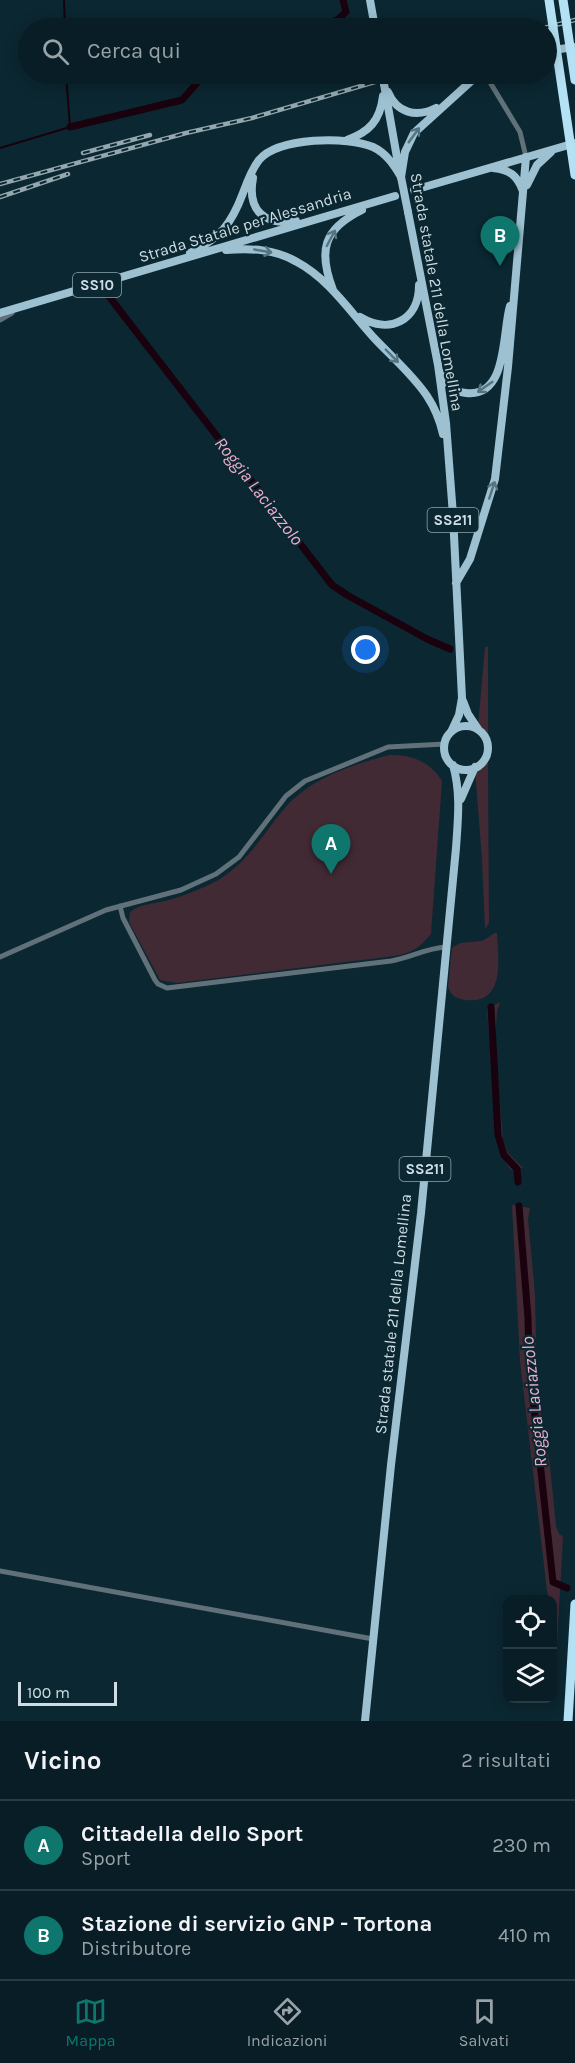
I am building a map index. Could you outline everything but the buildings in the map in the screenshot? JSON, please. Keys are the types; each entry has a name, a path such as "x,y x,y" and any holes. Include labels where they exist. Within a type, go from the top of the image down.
{"highway":[{"path":"549,0 552,18"},
{"path":"563,0 575,80"},
{"path":"557,54 575,175"},
{"path":"568,1721 575,1604"}],"main road":[{"path":"370,0 373,18"},
{"path":"557,49 575,47"},
{"path":"384,84 395,104 408,112 421,113 446,102"},
{"path":"170,262 204,246 224,230 231,220 254,168 266,154 283,145 346,140 367,131 378,119 384,84"},
{"name":"Strada statale 211 della Lomellina","path":"365,1721 421,1213 460,802 458,783 453,765 447,757 445,744 459,715 462,698 449,456 438,365 384,84"},
{"path":"401,177 403,160 409,142 419,128 467,84"},
{"path":"346,140 381,152 393,164 401,177"},
{"path":"414,190 575,143"},
{"path":"524,194 533,171 541,160 556,148"},
{"path":"456,583 470,559 495,479 508,367 526,157"},
{"path":"254,168 251,196 256,209 266,218 281,223 328,215"},
{"path":"487,168 511,172 518,179 524,194"},
{"name":"Strada Statale per Alessandria","path":"0,314 395,196"},
{"path":"335,293 325,267 326,246 329,238 341,222 382,200"},
{"path":"205,253 250,249 284,255 311,271 335,293 428,396 441,426 449,456"},
{"path":"352,313 378,325 396,323 405,319 411,313 419,296 418,260"},
{"path":"438,365 448,384 459,392 471,394 489,387 499,372 505,325 513,294"},
{"name":"Strada statale 211 della Lomellina","path":"460,802 475,767 485,758 488,749 486,740 468,714 462,698"},
{"path":"451,732 462,726 470,726 478,730"},
{"path":"453,765 461,769 475,767"}],"street":[{"path":"490,84 520,132 526,157"},
{"path":"0,320 24,307"},
{"path":"0,957 120,906 198,884 239,857 286,796 305,781 388,747 445,744"},
{"path":"120,906 123,918 155,981 167,988 403,960 435,948 446,947"},
{"path":"0,1571 373,1640"}],"shaded area":[{"path":"485,647 488,647 488,734 478,726"},
{"path":"389,755 420,760 442,781 431,934 423,943 410,952 394,956 177,983 160,980 129,922 130,912 143,905 188,894 220,879 240,864 284,809 306,789 346,768"},
{"path":"487,761 489,923 485,929 475,770"},
{"path":"497,933 498,967 494,987 488,995 479,999 460,999 451,993 448,987 452,948 460,943 482,941"},
{"path":"500,1002 497,1011 495,1048 503,1140 508,1153 523,1168 511,1170 497,1142 487,1009"},
{"path":"512,1205 530,1208 528,1219 535,1294 537,1389 550,1466 556,1526 559,1534 563,1536 557,1645 557,1595 548,1595 520,1361"}],"waterway":[{"path":"64,0 65,18"},
{"name":"Roggia Laciazzolo","path":"339,18 346,12 343,0"},
{"path":"0,148 70,127 67,84"},
{"name":"Roggia Laciazzolo","path":"70,127 182,100 196,84"},
{"name":"Roggia Laciazzolo","path":"104,290 332,585 427,639 450,649"},
{"name":"Roggia Laciazzolo","path":"491,1007 498,1135 504,1155 517,1169 518,1182"},
{"name":"Roggia Laciazzolo","path":"519,1206 529,1361 553,1582 567,1588"}],"railway":[{"path":"557,25 575,20"},
{"path":"0,184 186,133 252,118 368,84"},
{"path":"83,153 150,135"},
{"path":"0,197 68,174"}],"place":[{"name":"Stazione di servizio GNP - Tortona","path":"500,266"},
{"name":"Cittadella dello Sport","path":"331,874"}]}
